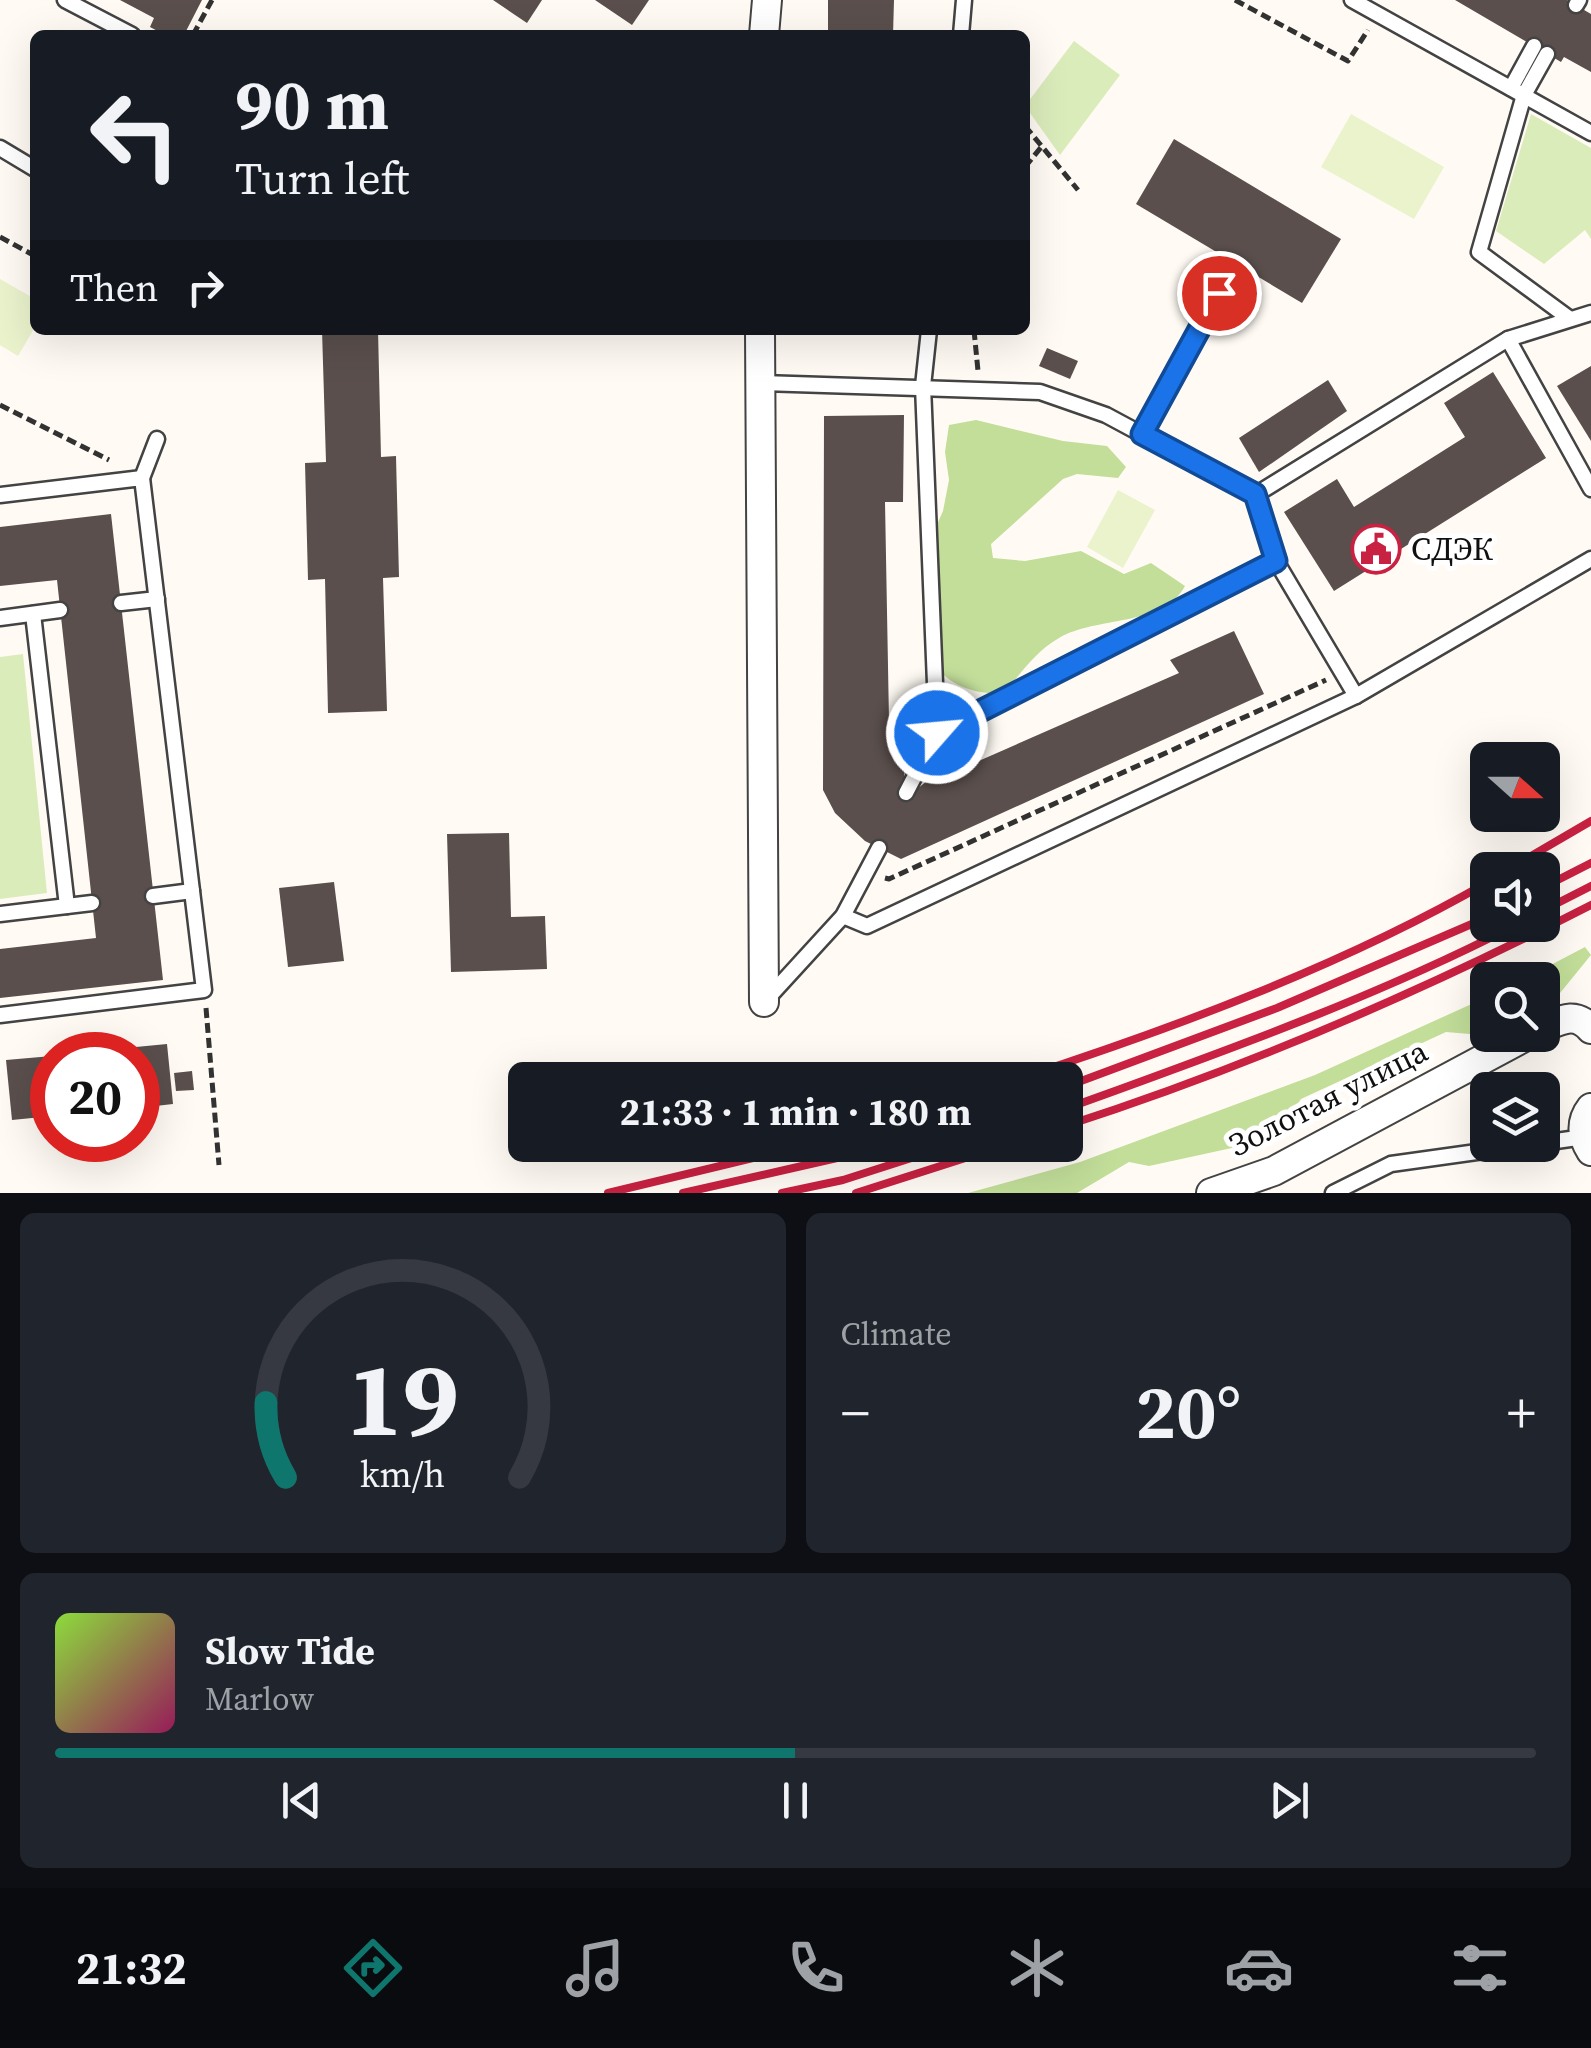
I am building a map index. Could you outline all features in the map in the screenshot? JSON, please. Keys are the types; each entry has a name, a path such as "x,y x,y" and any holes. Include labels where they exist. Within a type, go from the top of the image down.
{"street":[{"path":"764,30 767,0"},
{"path":"760,335 764,1002"},
{"path":"1560,1021 1576,1018 1591,1029"},
{"name":"Золотая улица","path":"1211,1193 1274,1171 1496,1052"},
{"path":"1587,1144 1584,1125 1591,1108"}],"lane":[{"path":"65,0 122,30"},
{"path":"961,30 964,0"},
{"path":"1352,0 1591,133"},
{"path":"1541,50 1517,92 1479,252 1570,320"},
{"path":"0,148 30,166"},
{"path":"1142,434 1219,293"},
{"path":"1255,494 1508,339 1591,313"},
{"path":"906,793 937,733 924,386 929,335"},
{"path":"1508,339 1591,489"},
{"path":"760,383 1040,392 1106,415 1255,494 1276,561 1356,696"},
{"path":"0,1015 204,990 142,478 157,439"},
{"path":"0,495 142,478"},
{"path":"843,916 866,926 1356,696 1591,559"},
{"path":"937,733 1276,561"},
{"path":"121,603 157,599"},
{"path":"0,618 60,610"},
{"path":"32,614 68,906"},
{"path":"764,1002 843,916 878,848"},
{"path":"153,896 192,891"},
{"path":"0,914 92,903"},
{"path":"1560,1143 1587,1144"},
{"path":"1333,1193 1391,1164 1470,1153"}],"path":[{"path":"196,30 212,0"},
{"path":"1235,0 1348,61 1377,15"},
{"path":"1030,132 1078,190"},
{"path":"1030,161 1042,145"},
{"path":"0,238 30,253"},
{"path":"975,335 981,389"},
{"path":"0,406 142,478"},
{"path":"866,872 889,879 1342,673"},
{"path":"207,1015 219,1165"}],"green space":[{"path":"1074,41 1120,75 1060,155 1030,113 1030,99"},
{"path":"1351,114 1444,167 1414,219 1321,167"},
{"path":"1531,114 1591,148 1591,239 1585,230 1544,264 1496,231"},
{"path":"0,279 30,296 30,335 18,356 0,345"},
{"path":"976,420 1063,441 1107,446 1126,467 1118,478 1077,474 1063,479 991,544 993,558 1025,561 1081,551 1124,574 1151,563 1185,586 1175,599 1145,615 1091,626 1059,638 1036,656 1004,693 968,689 939,670 931,538 943,511 949,480 945,452 949,425"},
{"path":"1118,490 1155,510 1123,568 1087,547"},
{"path":"23,654 47,893 0,899 0,657"},
{"path":"1585,947 1591,955 1560,993 1560,962 1556,962"},
{"path":"1470,1005 1470,1034 1446,1032 1301,1099 1273,1139 1149,1166 1129,1162 1077,1193 968,1193 1083,1162 1315,1075"}],"building":[{"path":"120,0 202,0 187,30 156,30 150,27 154,18"},
{"path":"493,0 542,0 527,23"},
{"path":"595,0 649,0 632,25"},
{"path":"828,0 894,0 893,30 828,30"},
{"path":"1455,0 1567,0 1591,14 1591,72 1564,57 1561,62"},
{"path":"1174,139 1341,239 1302,303 1136,204"},
{"path":"322,335 378,335 381,457 396,456 399,577 383,578 387,711 328,713 325,579 308,580 305,463 326,462"},
{"path":"1047,348 1078,361 1070,379 1039,366"},
{"path":"1591,366 1591,441 1557,386"},
{"path":"1493,372 1546,458 1334,591 1284,512 1337,479 1354,507 1465,437 1444,403"},
{"path":"1328,380 1347,411 1259,472 1239,438"},
{"path":"904,415 903,502 885,502 889,721 909,743 902,791 910,795 941,769 965,767 1179,673 1170,660 1234,631 1264,694 901,859 865,841 835,813 823,790 824,416"},
{"path":"111,514 163,980 0,998 0,949 96,938 57,580 0,586 0,527"},
{"path":"509,833 511,917 545,916 547,969 451,972 447,834"},
{"path":"334,882 344,961 288,967 279,888"},
{"path":"167,1044 173,1104 160,1105 160,1045"},
{"path":"30,1058 30,1118 12,1120 6,1060"},
{"path":"192,1071 194,1090 176,1091 174,1073"}],"railway":[{"path":"1538,852 1591,821"},
{"path":"1560,879 1591,863"},
{"path":"1560,902 1591,886"},
{"path":"1067,1062 1316,968 1470,892"},
{"path":"1083,1120 1200,1079 1332,1026 1591,905"},
{"path":"1083,1080 1277,1008 1470,925"},
{"path":"1083,1102 1350,1001 1482,942"},
{"path":"608,1193 737,1162"},
{"path":"683,1193 819,1162"},
{"path":"782,1193 843,1180 899,1162"},
{"path":"856,1193 953,1162"}],"place":[{"name":"СДЭК","path":"1376,549"}],"route":[{"path":"937,733 1276,561 1255,494 1142,434 1219,293"}]}
